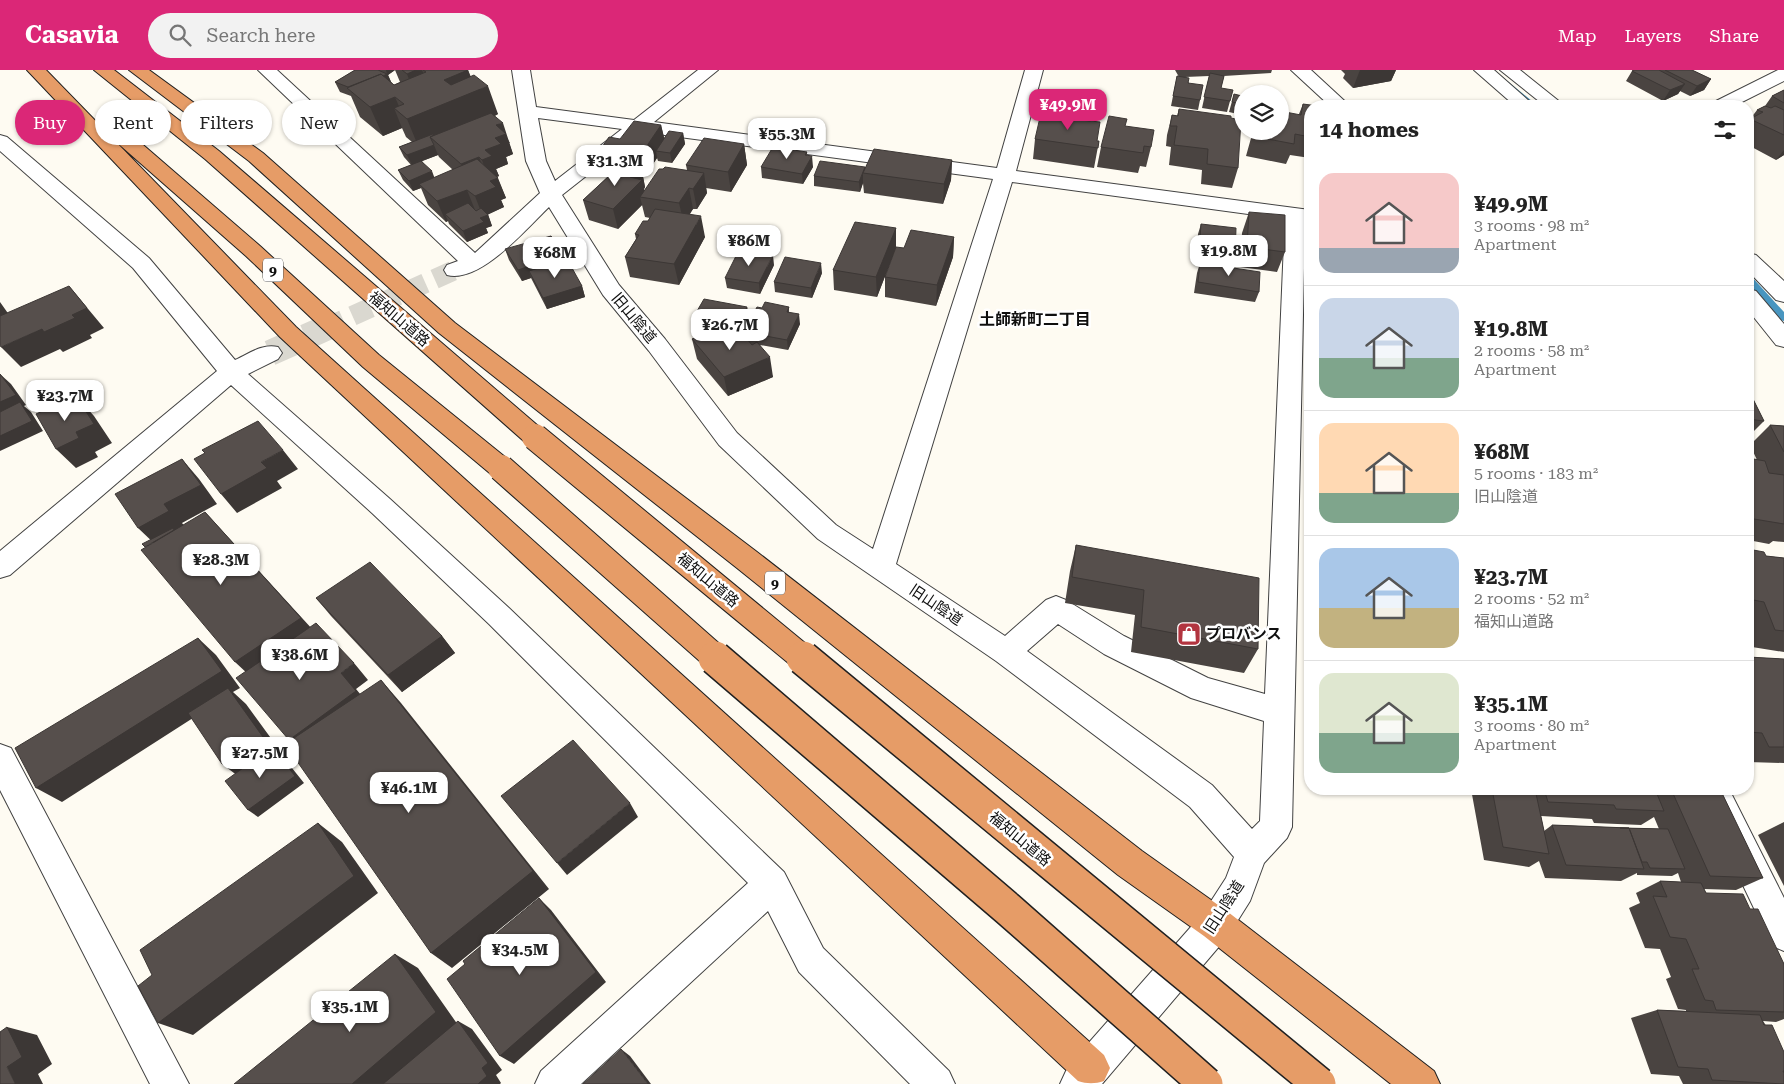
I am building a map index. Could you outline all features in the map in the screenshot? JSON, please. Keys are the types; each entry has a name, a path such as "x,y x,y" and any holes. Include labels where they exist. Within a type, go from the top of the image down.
{"highway":[{"name":"9","path":"36,70 288,332 1093,1079"},
{"name":"9","path":"46,70 254,251 371,361 501,468 775,710 1008,909 1206,1084"},
{"name":"福知山道路","path":"103,70 212,155 535,437 1319,1084"},
{"name":"9","path":"138,70 256,157 446,328 747,560 1130,863 1216,924 1422,1084"}],"street":[{"path":"267,70 463,266 482,258 551,194 709,70"},
{"path":"882,567 1005,174 1034,70"},
{"path":"1300,70 1334,100"},
{"path":"1484,70 1520,100"},
{"path":"1509,70 1548,100"},
{"name":"旧山陰道","path":"517,73 527,111 536,161 551,194 611,290 657,345 728,439 827,532 882,567 1006,652 1201,796 1252,853 1238,889 1216,924 1093,1079"},
{"path":"1732,100 1784,74"},
{"path":"527,111 1303,215 1279,712 1276,827 1252,853"},
{"path":"0,141 141,263 231,372 382,506 499,616 772,884 811,960 936,1084"},
{"path":"1754,265 1765,273 1784,295"},
{"path":"1754,303 1784,339"},
{"path":"0,567 231,372 270,353"},
{"path":"1006,652 1056,608 1114,645 1201,689 1279,712"},
{"path":"0,758 170,1084"},
{"path":"1716,795 1784,934"},
{"path":"554,1084 772,884"}],"building":[{"path":"355,70 378,70 387,74 383,76 381,74 348,87 335,82"},
{"path":"402,70 416,70 407,74"},
{"path":"423,70 468,70 444,80 451,85 474,75 488,86 407,119 394,108 404,104 395,97 370,107 347,88 381,74 394,85 426,72"},
{"path":"1659,70 1685,84 1670,90 1632,71"},
{"path":"1665,70 1692,70 1711,79 1697,86"},
{"path":"1210,73 1224,76 1221,88 1233,90 1230,101 1204,97"},
{"path":"1177,76 1189,78 1188,83 1203,85 1200,100 1173,96"},
{"path":"1784,90 1784,103 1772,96"},
{"path":"1304,104 1304,136 1295,134 1294,144 1273,140 1289,140 1289,113 1301,115"},
{"path":"1765,106 1771,108 1775,106 1784,110 1784,135 1754,121 1754,117 1763,112 1757,110"},
{"path":"1179,109 1231,116 1231,118 1234,119 1234,140 1240,140 1238,168 1207,164 1208,149 1174,145 1177,126 1170,126 1172,115 1178,116"},
{"path":"491,113 503,123 496,125 506,134 495,138 501,144 485,150 492,156 482,160 479,157 461,164 430,137"},
{"path":"1041,113 1061,116 1061,118 1100,122 1097,141 1099,141 1098,148 1035,139"},
{"path":"1109,116 1127,119 1125,126 1154,130 1151,147 1144,146 1143,153 1101,147"},
{"path":"634,121 661,125 640,156 600,150 609,137 620,139"},
{"path":"669,131 683,133 670,153 656,151"},
{"path":"433,134 430,137 434,145 407,155 399,147"},
{"path":"704,138 744,144 728,172 686,165"},
{"path":"773,147 807,152 805,155 812,156 802,174 761,167"},
{"path":"874,149 952,160 944,184 863,173"},
{"path":"477,159 498,178 490,181 496,187 475,196 467,190 437,201 419,184"},
{"path":"421,161 432,171 409,181 398,170"},
{"path":"820,161 865,167 859,182 814,176"},
{"path":"624,162 641,167 630,177 642,180 613,209 583,200"},
{"path":"665,167 704,173 693,189 689,188 679,203 640,197 659,169"},
{"path":"468,203 476,211 481,208 488,215 480,218 484,222 463,231 445,214"},
{"path":"655,209 701,216 674,264 625,257 639,235 635,234 643,221 648,221"},
{"path":"1249,212 1285,215 1285,252 1247,247"},
{"path":"855,222 896,228 876,277 833,270"},
{"path":"1201,224 1236,228 1235,257 1199,252"},
{"path":"911,230 954,237 937,285 885,277 896,247 904,248"},
{"path":"551,236 564,254 518,270 505,249"},
{"path":"739,250 773,255 759,283 725,278"},
{"path":"785,257 821,263 811,288 774,282"},
{"path":"567,259 582,286 543,298 529,271"},
{"path":"1200,263 1260,272 1259,292 1198,282"},
{"path":"69,286 87,308 72,315 75,318 44,332 42,329 1,347 0,316"},
{"path":"704,299 747,307 735,330 702,325 706,320 693,318"},
{"path":"765,302 789,307 787,312 799,314 787,340 744,332 757,307 762,308"},
{"path":"738,328 752,345 757,342 770,357 724,377 692,339 715,329 721,336"},
{"path":"0,374 16,395 0,402"},
{"path":"76,396 94,424 76,432 79,438 56,449 36,414"},
{"path":"1754,401 1764,421 1754,420"},
{"path":"20,402 32,421 0,436 0,412"},
{"path":"258,421 283,450 261,462 267,468 221,494 194,459 205,453 202,450"},
{"path":"1770,425 1784,426 1784,452"},
{"path":"182,459 201,485 164,504 169,511 138,528 115,494"},
{"path":"1754,459 1765,461 1769,473 1784,475 1784,524 1754,519"},
{"path":"205,512 301,618 235,662 141,550"},
{"path":"173,528 174,530 145,547 142,544"},
{"path":"1076,545 1259,578 1258,649 1141,627 1144,590 1072,577"},
{"path":"1754,550 1764,552 1766,556 1784,558 1784,631 1775,630 1764,602 1754,600"},
{"path":"370,562 442,636 388,675 316,598"},
{"path":"316,623 354,663 341,673 356,691 289,740 236,678"},
{"path":"198,638 222,671 36,788 15,748"},
{"path":"1754,657 1784,659 1784,747 1769,747 1762,733 1754,732"},
{"path":"381,680 533,871 431,953 285,744"},
{"path":"228,688 263,737 222,764 188,713"},
{"path":"573,740 630,803 557,863 501,796"},
{"path":"272,747 295,776 248,810 225,781"},
{"path":"1493,795 1536,795 1549,854 1503,847"},
{"path":"1546,795 1657,795 1664,811 1616,809 1614,805 1548,802"},
{"path":"1674,795 1723,795 1763,878 1710,876"},
{"path":"318,823 354,876 158,1023 138,986 152,975 140,950"},
{"path":"1552,825 1629,828 1644,869 1566,865"},
{"path":"1629,828 1668,829 1685,869 1650,868 1647,862 1642,862"},
{"path":"1660,881 1701,883 1706,893 1743,894 1750,909 1758,909 1784,964 1784,1012 1716,1010 1713,1001 1705,1000 1692,969 1699,969 1686,939 1670,937 1653,896 1667,897"},
{"path":"539,898 596,972 500,1056 447,979 465,964 463,961"},
{"path":"395,954 436,1012 352,1084 234,1084"},
{"path":"1657,1010 1760,1015 1764,1025 1772,1025 1784,1052 1784,1084 1712,1080 1708,1069 1678,1067"},
{"path":"458,1021 488,1063 482,1068 487,1076 478,1084 383,1084"},
{"path":"7,1027 22,1057 7,1067 15,1084 0,1084 0,1032"},
{"path":"621,1049 648,1084 583,1084"}],"waterway":[{"path":"1489,70 1526,100"},
{"path":"1754,285 1784,318"}],"tunnel":[{"path":"325,328 455,270"},
{"path":"270,353 328,327"}],"place":[{"name":"プロバンス","path":"1189,634"}],"district":[{"name":"土師新町二丁目","path":"1035,319"}]}
